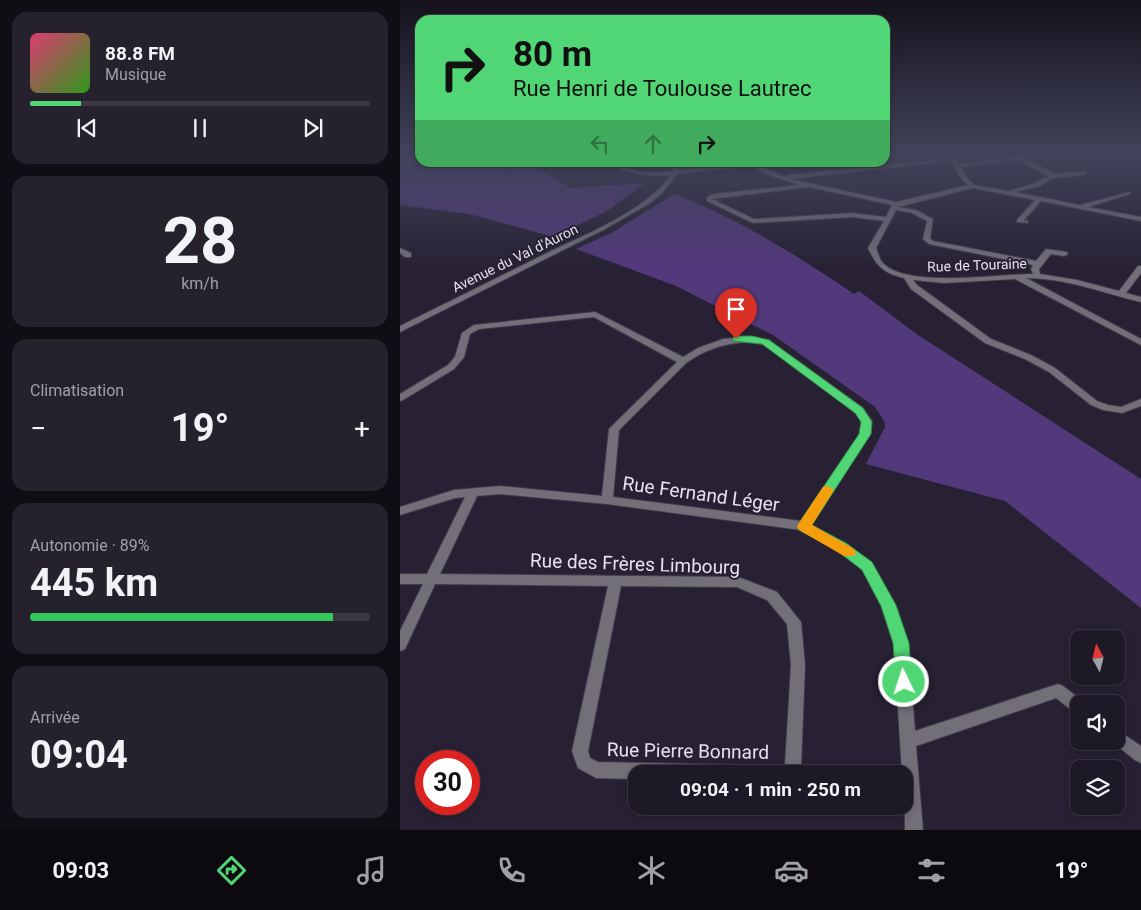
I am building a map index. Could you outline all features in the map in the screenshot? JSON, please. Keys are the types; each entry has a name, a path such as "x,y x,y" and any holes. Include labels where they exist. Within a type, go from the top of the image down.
{"street":[{"name":"Avenue du Val d'Auron","path":"400,329 603,228 648,202 661,191"},
{"path":"769,191 714,196 709,198 709,200 753,222 844,215 888,219"},
{"path":"840,191 878,198 895,206 914,211 931,220 926,239 931,243 1038,264"},
{"path":"895,206 955,191"},
{"path":"1000,191 1141,219"},
{"path":"1007,192 1013,191"},
{"path":"1080,207 1128,193"},
{"path":"1026,222 1019,221 1040,199"},
{"name":"Rue de Touraine","path":"895,206 872,248 873,254 882,266 908,278 933,281 1014,275 1038,276 1084,284 1141,300"},
{"path":"1130,216 1141,215"},
{"path":"400,250 408,255"},
{"path":"1038,276 1035,269 1048,251 1064,254"},
{"path":"1121,294 1141,268"},
{"path":"1014,275 1141,342"},
{"path":"908,278 914,287 988,341 1028,357 1052,370 1094,403 1106,408 1122,410 1141,402"},
{"path":"400,398 451,367 459,357 466,333 477,327 596,314 683,361"},
{"path":"608,500 614,429 692,354 736,339 752,339 766,342 859,410 867,422 865,434 804,526"},
{"name":"Rue Fernand Léger","path":"400,511 454,494 500,490 608,500 804,526 841,546 867,566 888,605 901,643 908,741 907,765"},
{"path":"400,646 430,579 474,492"},
{"name":"Rue des Frères Limbourg","path":"400,579 738,582 772,596 794,622 798,665 793,765"},
{"name":"Rue Pierre Bonnard","path":"616,580 580,750 584,763 596,770 628,770"},
{"path":"908,741 1058,691 1070,700"},
{"path":"1125,743 1141,755"},
{"name":"Rue Fernand Léger","path":"912,815 914,830"}],"shaded area":[{"path":"400,191 635,191 607,211 554,237 469,214 400,205"},
{"path":"674,194 744,226 854,294 859,291 918,335 1141,479 1141,608 1005,501 866,464 885,427 884,421 875,407 773,335 676,286 576,249 613,232"}],"slow traffic":[{"path":"828,490 804,526 841,546 849,553"}],"route":[{"path":"736,339 752,339 766,342 859,410 867,422 865,434 804,526 841,546 867,566 888,605 901,643 904,682"}]}
